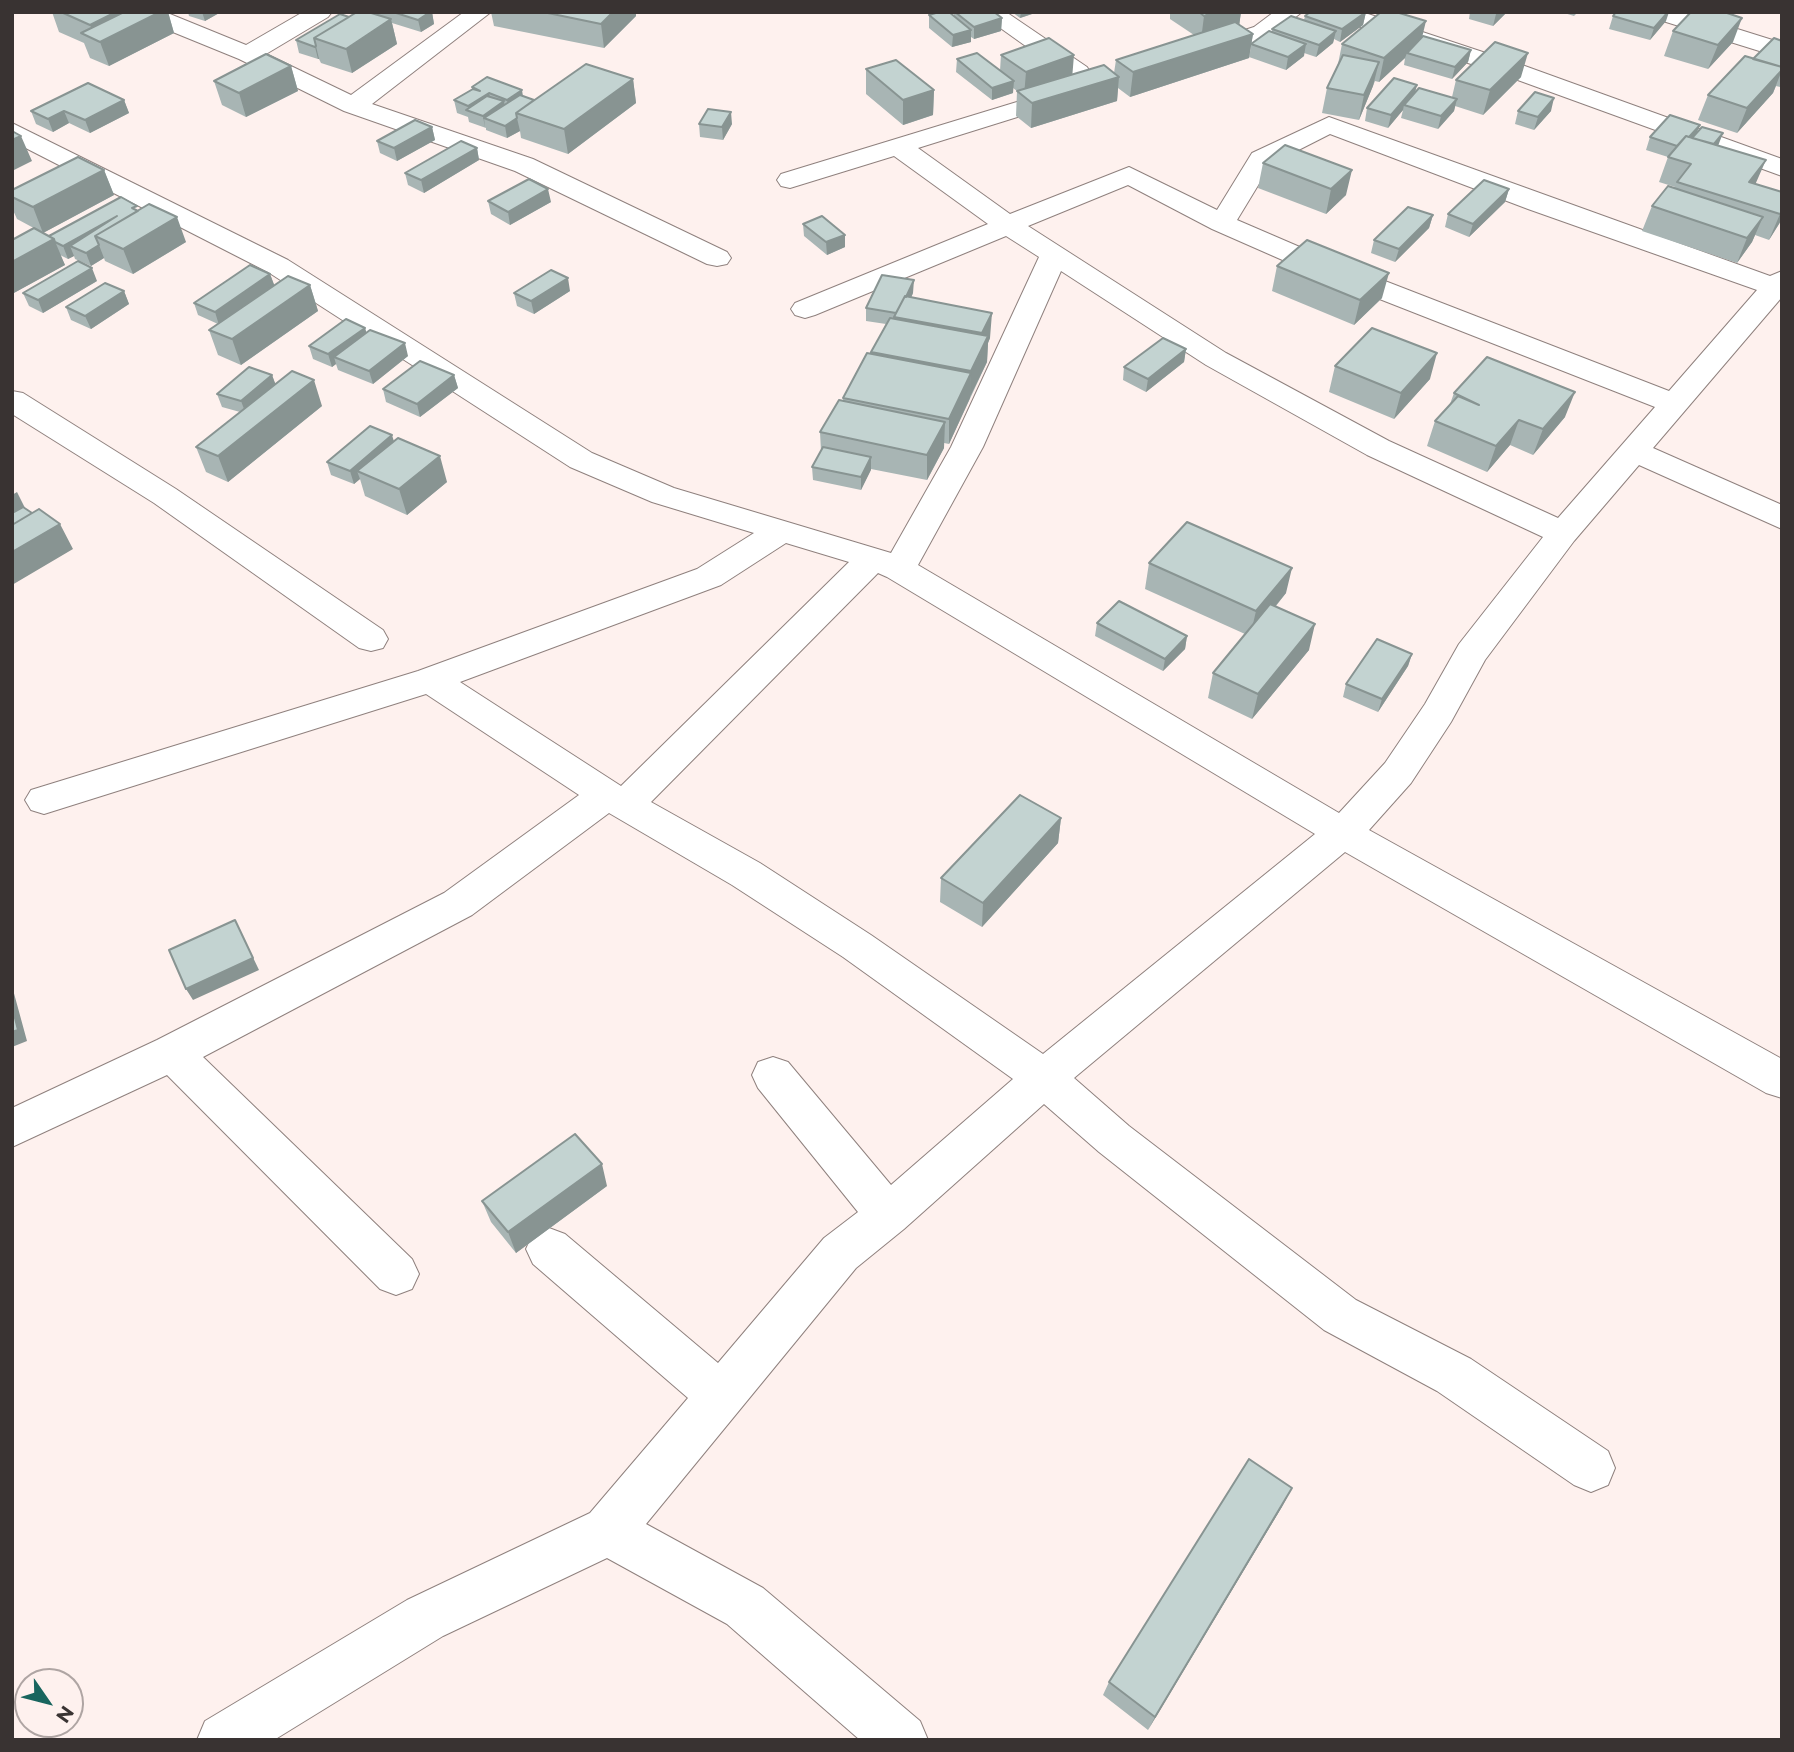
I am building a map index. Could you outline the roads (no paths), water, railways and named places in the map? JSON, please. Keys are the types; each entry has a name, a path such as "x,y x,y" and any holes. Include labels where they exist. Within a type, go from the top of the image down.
{"street":[{"path":"144,12 248,54 353,106 524,165 717,258"},
{"path":"248,54 320,12"},
{"path":"353,106 479,12"},
{"path":"790,180 1096,85 990,12"},
{"path":"1185,57 1262,32 1290,12"},
{"path":"1338,12 1513,70 1782,168"},
{"path":"1658,12 1782,51"},
{"path":"1239,19 1262,32"},
{"path":"224,1740 425,1618 608,1531 840,1253 888,1215 1044,1079 1343,833 1398,773 1438,713 1471,653 1563,533 1776,293 1329,125 1261,159 1222,223"},
{"path":"12,131 278,266 581,460 663,495 886,563 1343,833 1781,1080"},
{"path":"899,147 1006,225 1216,359 1366,441 1563,533"},
{"path":"804,309 1129,175 1222,223 1312,263 1675,404"},
{"path":"12,1128 172,1053 458,904 617,799 886,563 967,447 1054,255"},
{"path":"12,400 165,496 372,639"},
{"path":"1634,451 1782,518"},
{"path":"44,800 430,680 709,577 783,530"},
{"path":"430,680 617,799 746,874 857,946 1044,1079 1114,1139 1340,1315 1454,1375 1591,1468"},
{"path":"172,1053 397,1274"},
{"path":"773,1074 888,1215"},
{"path":"550,1249 722,1396"},
{"path":"608,1531 745,1606 901,1740"}]}
